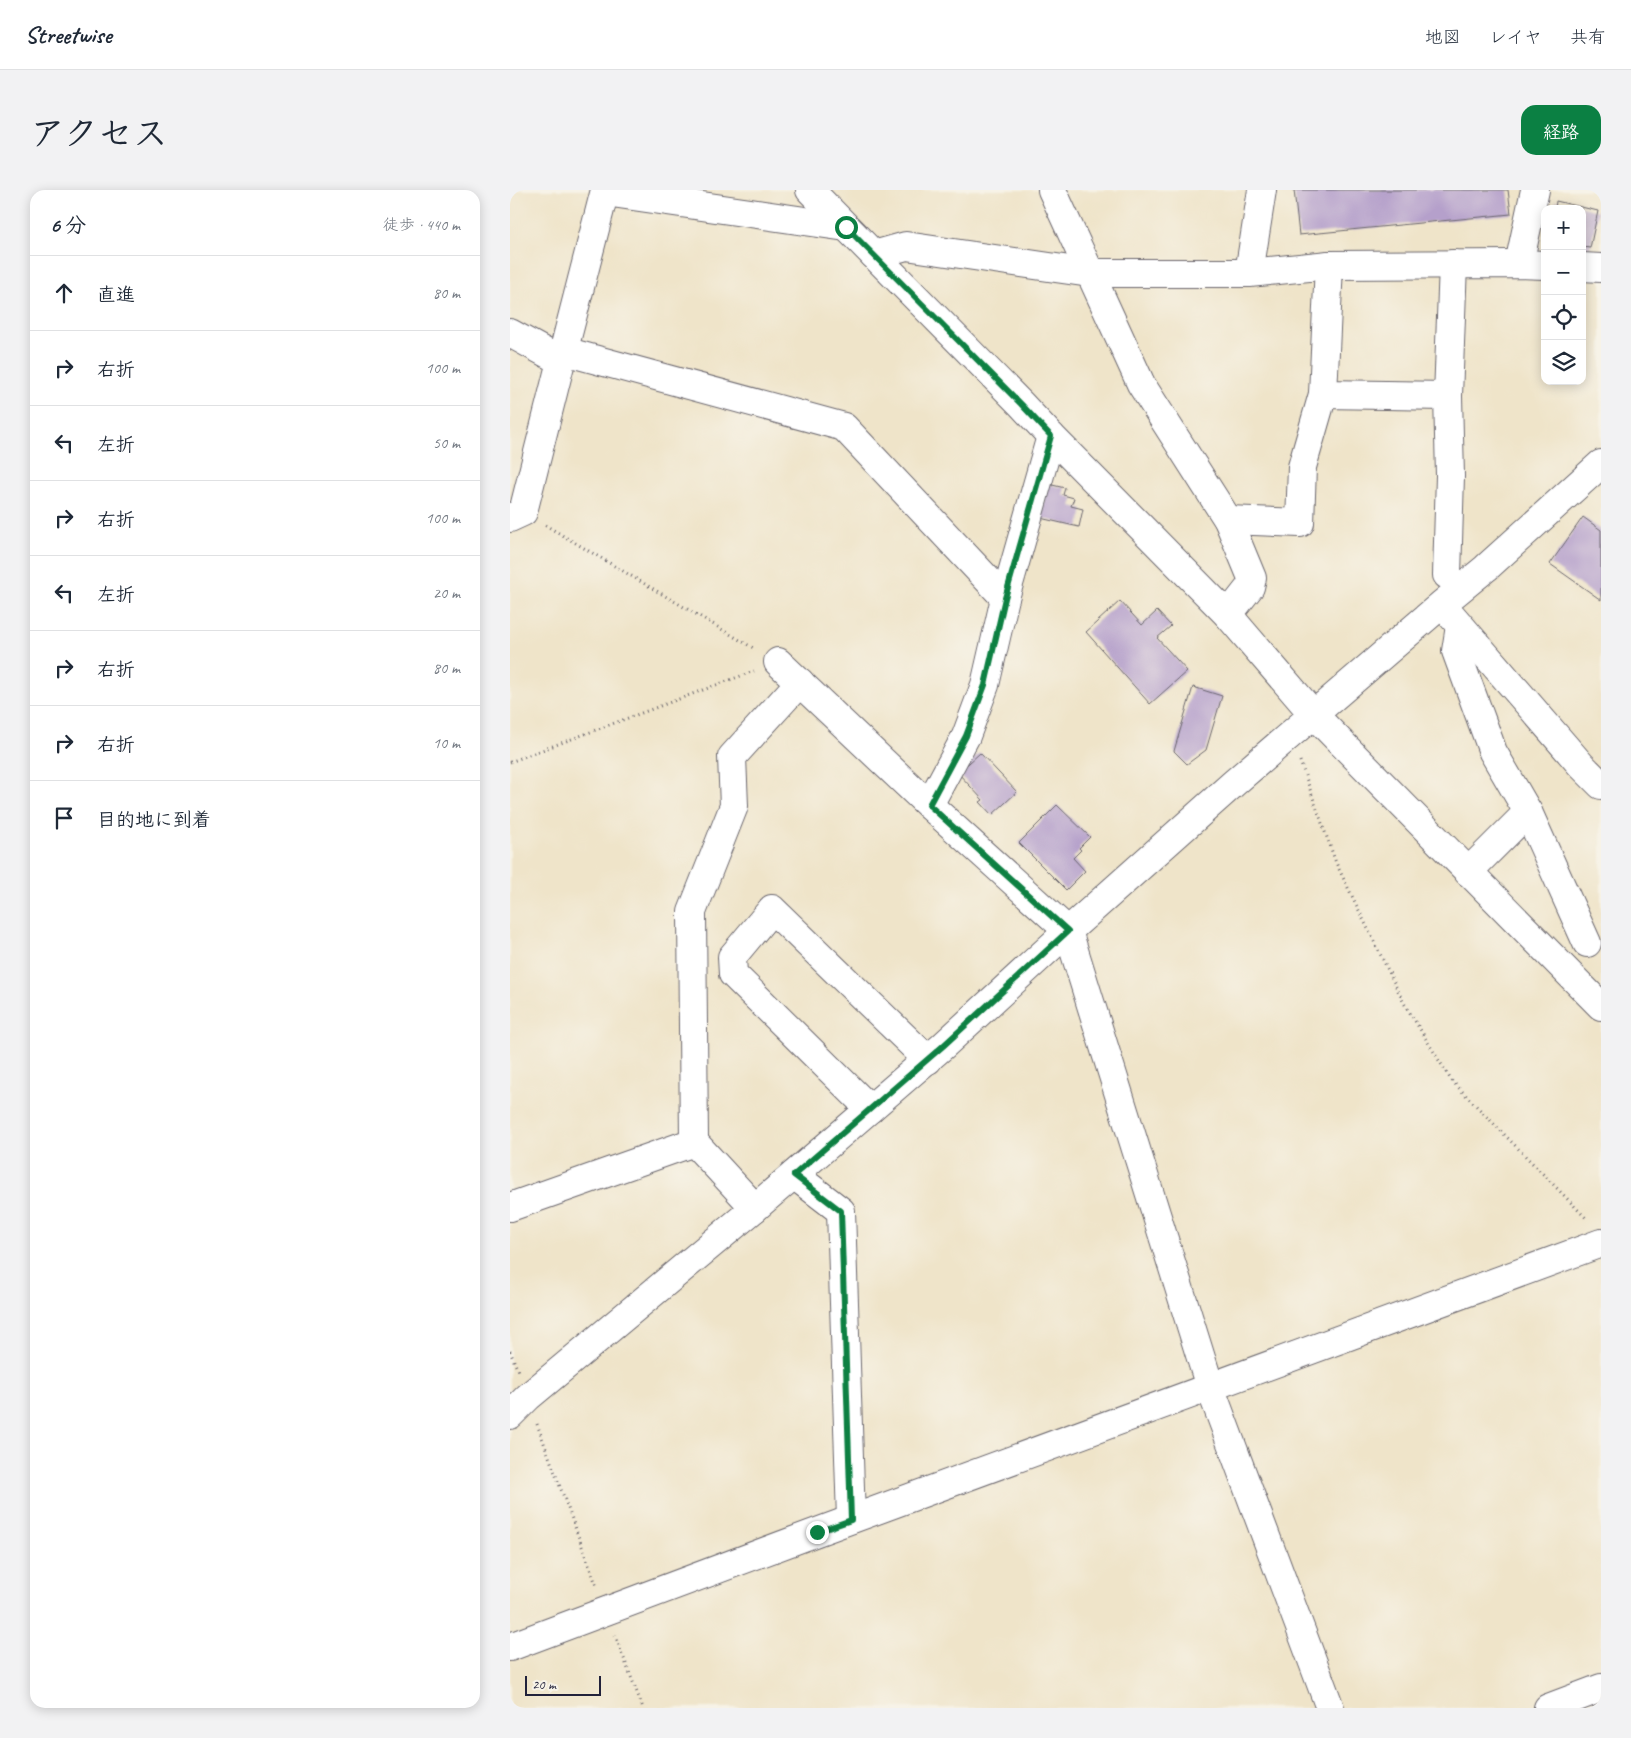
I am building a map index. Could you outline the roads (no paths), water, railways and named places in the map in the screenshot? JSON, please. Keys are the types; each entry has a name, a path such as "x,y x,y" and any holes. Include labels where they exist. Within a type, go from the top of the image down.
{"street":[{"path":"810,190 1228,615 1314,714 1601,1006"},
{"path":"1052,190 1141,384 1228,520 1252,578 1250,587 1228,615"},
{"path":"1249,273 1262,190"},
{"path":"874,255 906,246 1090,273 1249,273 1329,265 1532,264 1535,190"},
{"path":"517,515 563,356 605,191 846,227"},
{"path":"1447,575 1450,476 1448,396 1453,264"},
{"path":"1228,520 1300,523 1302,467 1324,394 1329,265"},
{"path":"1586,267 1601,268"},
{"path":"510,333 563,356 844,427 1005,598"},
{"path":"1324,394 1448,396"},
{"path":"929,805 966,736 985,685 1005,598 1051,436"},
{"path":"519,1406 928,1060 1068,931 1314,714 1486,568 1601,464"},
{"path":"1442,604 1601,785"},
{"path":"1460,626 1456,651 1489,743 1594,934 1566,969"},
{"path":"778,662 929,805 1068,931 1210,1387 1330,1708"},
{"path":"755,1208 694,1142 692,912 734,806 732,757 800,682"},
{"path":"1468,872 1528,812"},
{"path":"870,1109 733,974 732,957 772,909 928,1060"},
{"path":"510,1207 694,1142"},
{"path":"794,1175 841,1211 851,1520"},
{"path":"510,1647 1601,1243"},
{"path":"1548,1708 1601,1688"}]}
